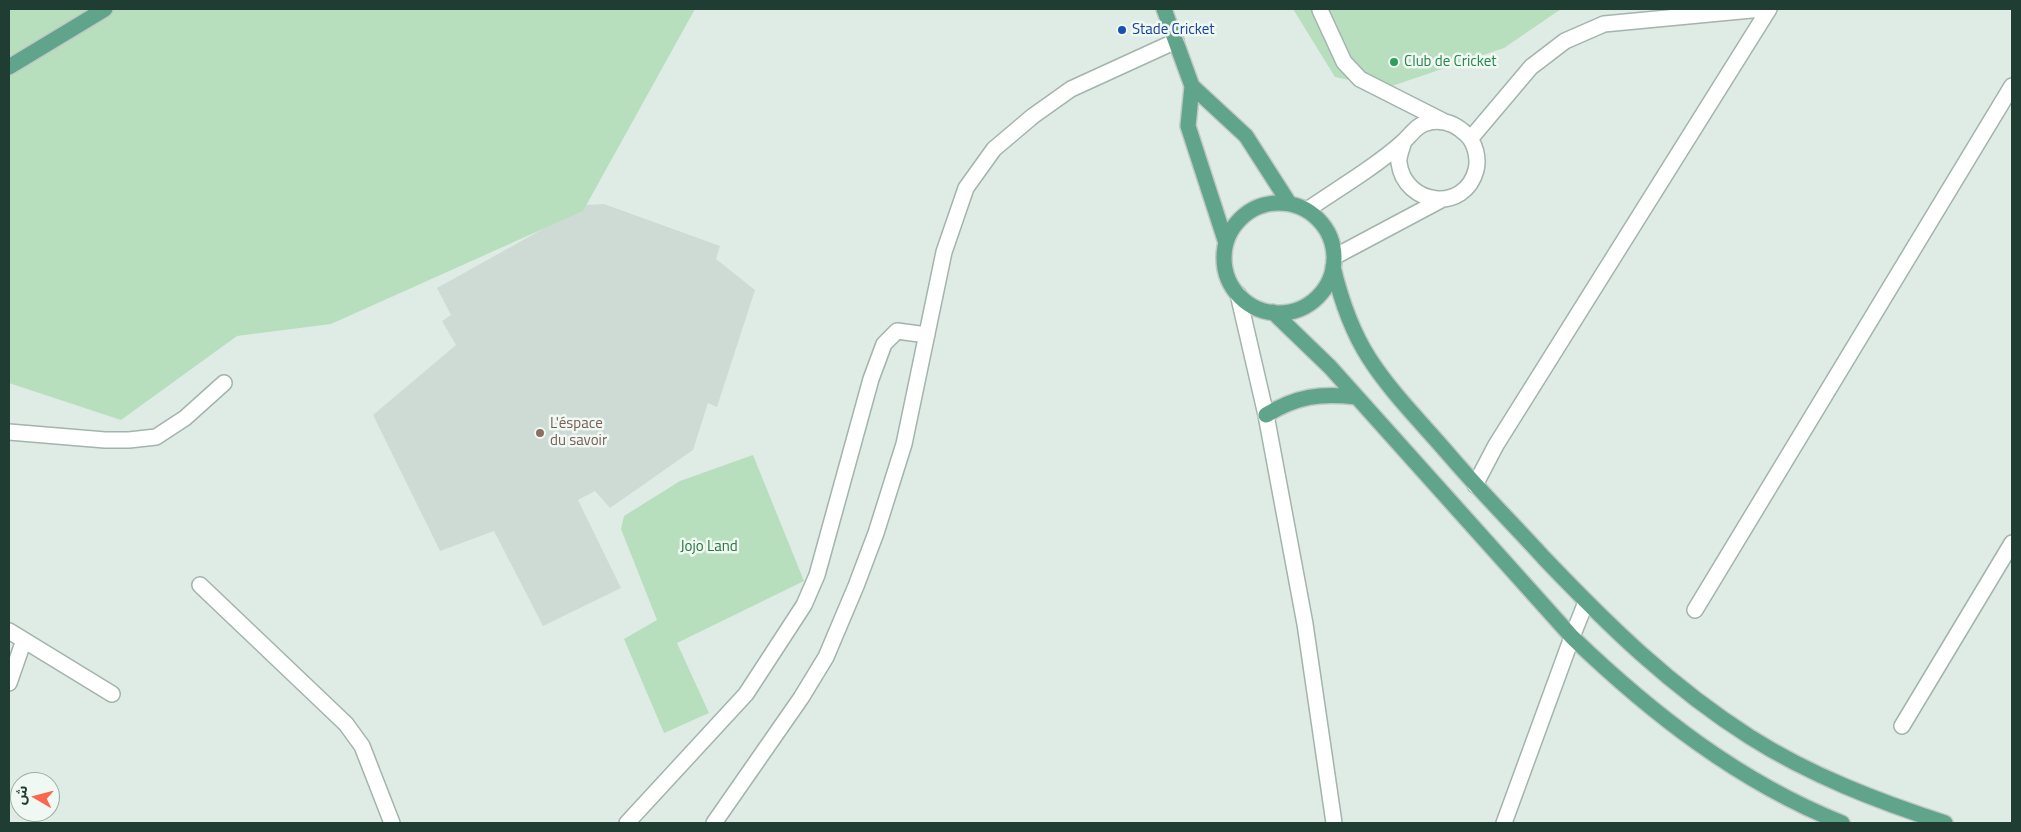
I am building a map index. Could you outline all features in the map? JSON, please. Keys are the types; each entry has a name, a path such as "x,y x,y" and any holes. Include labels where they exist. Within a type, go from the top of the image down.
{"main road":[{"path":"9,67 105,9"},
{"path":"1164,9 1192,86 1188,126 1226,243"},
{"path":"1192,86 1246,136 1289,203"},
{"path":"1333,262 1326,287 1312,302 1293,311 1273,312 1254,307 1238,294 1228,279 1224,261 1226,243 1234,225 1250,211 1268,203 1289,203 1307,210 1321,222 1330,238 1333,262 1342,300 1354,331 1370,359 1390,386 1475,485 1624,640 1706,708 1796,764 1845,787 1945,823"},
{"path":"1273,312 1330,367 1572,637 1610,674 1651,710 1695,742 1740,771 1787,798 1842,823"},
{"path":"1266,415 1282,405 1300,398 1318,395 1356,397"}],"street":[{"path":"1471,138 1531,67 1565,41 1604,24 1762,9"},
{"path":"1475,485 1496,445 1769,9"},
{"path":"1320,10 1344,62 1360,79 1459,127 1471,138 1477,154 1476,170 1469,185 1457,195 1441,200 1333,262"},
{"path":"715,823 801,698 826,657 869,550 901,453 944,252 966,188 994,149 1033,116 1071,89 1176,41"},
{"path":"1694,610 2012,86"},
{"path":"1307,210 1364,172 1404,141 1414,129 1428,122 1444,121"},
{"path":"1404,141 1399,162 1405,182 1420,196 1441,200"},
{"path":"1238,294 1266,415 1305,624 1334,823"},
{"path":"627,823 746,694 804,605 817,575 871,379 884,344 897,332 927,335"},
{"path":"9,432 105,440 156,437 185,418 224,383"},
{"path":"1902,726 2012,544"},
{"path":"200,585 346,724 362,746 392,823"},
{"path":"1504,823 1586,602"},
{"path":"9,631 112,694"},
{"path":"9,683 24,640"}],"shaded area":[{"name":"L'éspace du savoir","path":"604,204 720,246 716,259 755,290 717,407 708,403 693,450 610,508 595,491 578,500 621,588 543,626 494,531 440,551 373,415 456,345 442,321 451,315 437,288 586,205"}],"green space":[{"path":"9,9 695,9 583,211 331,324 237,336 121,420 9,383"},
{"name":"Club de Cricket","path":"1293,9 1561,9 1504,48 1386,88 1335,77"},
{"name":"Jojo Land","path":"753,455 804,581 677,643 709,713 664,733 624,639 657,620 621,529 624,516 680,481"}],"place":[{"name":"Stade Cricket","path":"1122,30"},
{"name":"Club de Cricket","path":"1394,62"},
{"name":"L'éspace du savoir","path":"540,433"}]}
